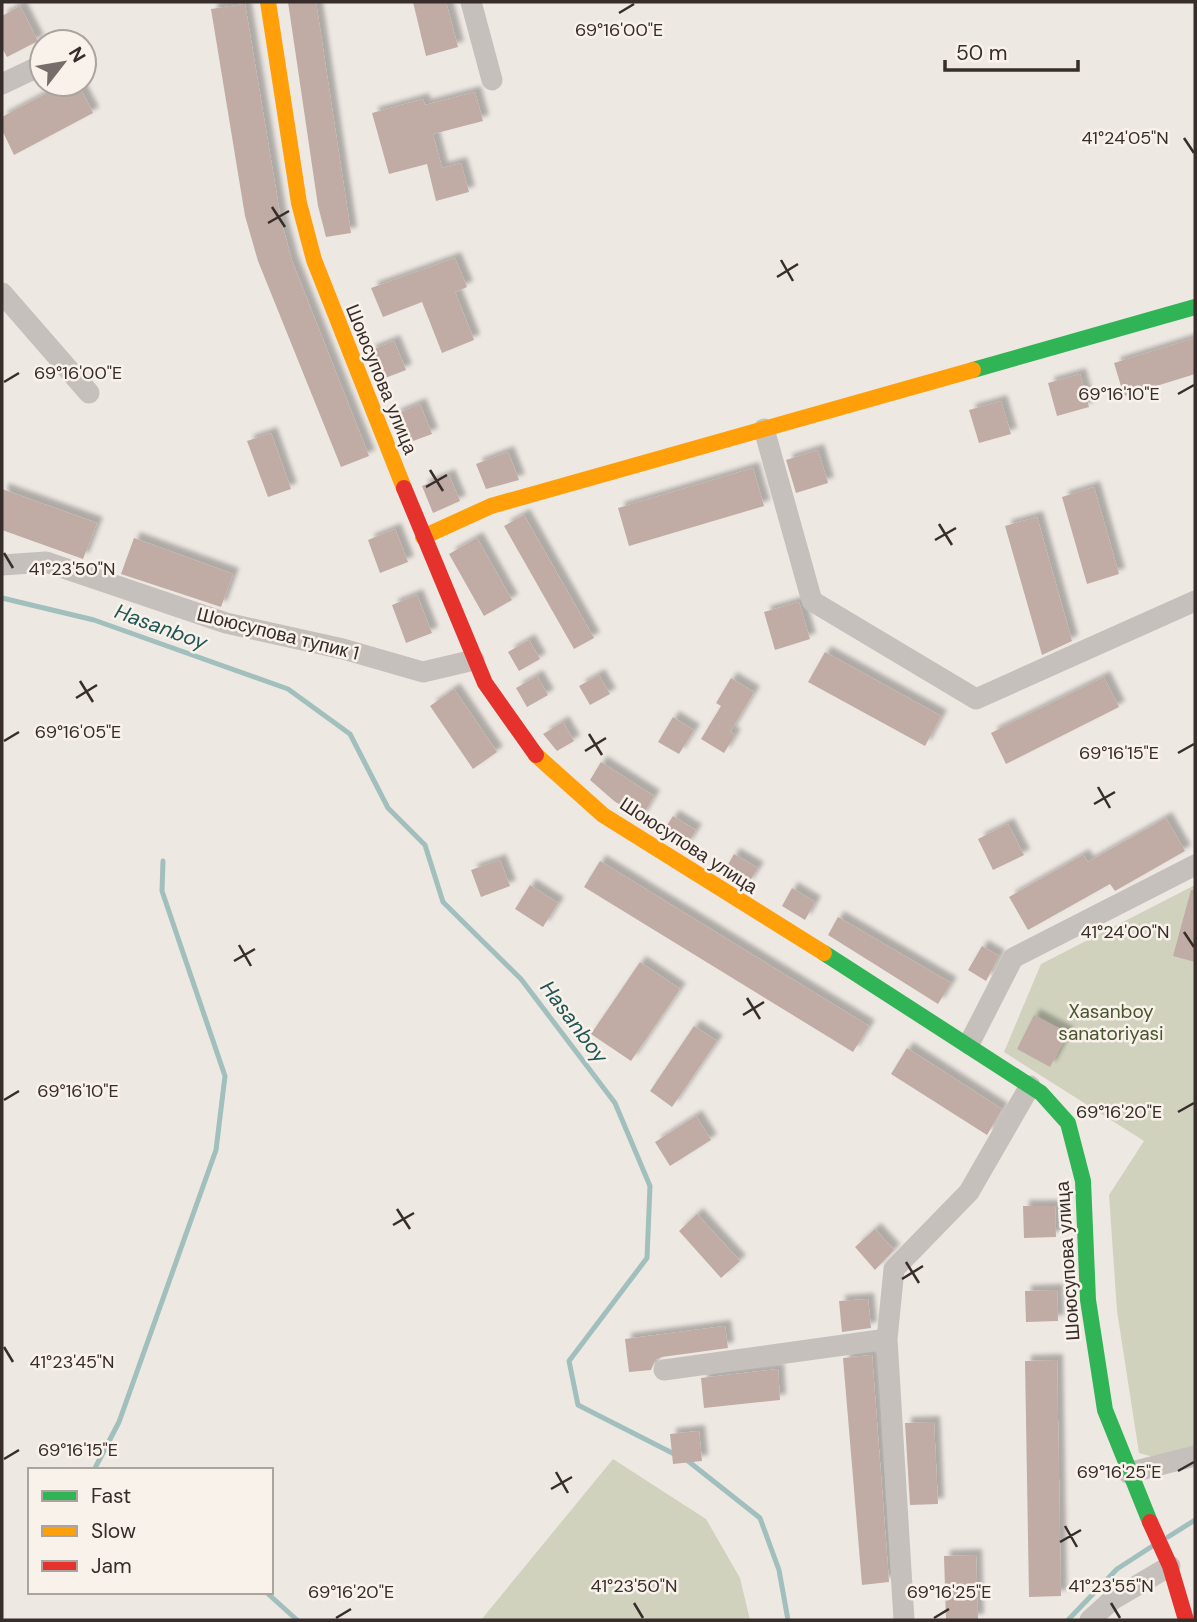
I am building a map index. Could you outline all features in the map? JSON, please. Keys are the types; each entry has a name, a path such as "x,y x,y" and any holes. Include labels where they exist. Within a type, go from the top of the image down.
{"street":[{"name":"Шоюсупова улица","path":"268,2 299,203 311,250 423,537 474,660 498,706 531,751 603,815 635,838 969,1044 1051,1102 1068,1123 1078,1151 1083,1181 1088,1300 1101,1388 1112,1432 1128,1473 1156,1530 1186,1620"},
{"path":"471,2 492,80"},
{"path":"2,83 28,71"},
{"path":"2,293 89,393"},
{"path":"423,537 491,506 1195,307"},
{"path":"764,429 812,601 976,699 1195,601"},
{"name":"Шоюсупова тупик 1","path":"2,565 46,562 226,623 343,649 423,672 474,660"},
{"path":"969,1044 1013,958 1195,865"},
{"path":"904,1620 887,1339 894,1269 969,1192 1030,1086"},
{"path":"664,1370 887,1339"},
{"path":"1128,1473 1195,1456"},
{"path":"1090,1620 1112,1600 1170,1566"}],"green space":[{"name":"Xasanboy sanatoriyasi","path":"1195,885 1195,1447 1161,1459 1139,1453 1117,1311 1109,1195 1144,1141 1004,1052 1041,964"},
{"path":"613,1459 706,1519 740,1578 750,1620 481,1620"}],"building":[{"path":"288,2 316,2 351,233 326,237 318,206"},
{"path":"413,2 446,2 458,47 426,56"},
{"path":"245,4 281,220 292,261 369,456 341,467 258,261 245,216 211,9"},
{"path":"20,6 31,28 28,28 28,46 7,57 2,48 2,16"},
{"path":"475,92 483,121 433,134 442,168 461,163 469,192 436,201 427,164 389,174 372,113 423,99 425,105"},
{"path":"38,98 85,98 93,113 14,155 2,130 2,117"},
{"path":"455,258 467,287 455,292 474,340 442,353 422,302 383,317 371,288"},
{"path":"1195,338 1195,374 1124,396 1114,363"},
{"path":"394,341 406,370 380,380 369,351"},
{"path":"1080,374 1089,407 1057,416 1048,383"},
{"path":"1001,401 1011,434 979,443 969,410"},
{"path":"420,404 432,434 405,444 394,415"},
{"path":"271,433 291,489 268,497 247,441"},
{"path":"818,450 828,483 796,493 786,460"},
{"path":"508,452 519,480 486,489 476,464"},
{"path":"753,468 764,506 629,546 618,508"},
{"path":"449,475 460,501 433,513 422,486"},
{"path":"1094,487 1119,574 1087,584 1062,497"},
{"path":"2,489 97,523 83,559 2,530"},
{"path":"524,515 594,638 574,649 504,526"},
{"path":"1037,517 1072,641 1042,655 1005,526"},
{"path":"395,529 408,562 380,573 368,540"},
{"path":"134,538 233,574 221,607 121,574"},
{"path":"477,538 512,600 484,616 449,554"},
{"path":"417,595 432,633 406,643 392,605"},
{"path":"799,602 810,639 775,650 764,612"},
{"path":"529,640 540,659 519,671 508,652"},
{"path":"825,652 941,716 925,746 808,682"},
{"path":"599,675 610,694 590,705 579,686"},
{"path":"537,676 548,695 527,707 516,688"},
{"path":"1104,677 1119,707 1006,764 991,733"},
{"path":"731,678 754,692 730,732 735,735 724,753 701,739 721,706 716,703"},
{"path":"454,689 497,752 473,769 430,706"},
{"path":"673,717 694,730 679,754 658,742"},
{"path":"563,722 574,741 557,751 543,734"},
{"path":"601,762 654,796 641,818 614,801 590,780"},
{"path":"673,816 696,830 686,846 663,832"},
{"path":"1166,818 1185,851 1115,891 1110,884 1028,930 1009,897 1083,855 1088,862"},
{"path":"1008,824 1024,855 993,870 978,839"},
{"path":"734,854 758,868 747,885 725,870"},
{"path":"500,860 510,886 481,897 471,870"},
{"path":"600,861 869,1026 853,1052 584,887"},
{"path":"530,885 558,903 543,927 515,909"},
{"path":"792,888 815,902 805,920 782,906"},
{"path":"1191,890 1195,890 1195,962 1173,956"},
{"path":"838,917 951,983 938,1004 828,935"},
{"path":"982,946 999,956 986,981 968,970"},
{"path":"640,962 680,989 631,1061 591,1034"},
{"path":"1034,1015 1068,1033 1050,1067 1017,1049"},
{"path":"694,1026 717,1041 672,1107 650,1091"},
{"path":"907,1048 1002,1109 987,1135 891,1074"},
{"path":"696,1116 711,1140 670,1166 655,1142"},
{"path":"1023,1206 1055,1206 1056,1237 1024,1238"},
{"path":"697,1214 740,1261 721,1278 679,1231"},
{"path":"875,1229 894,1250 875,1270 855,1247"},
{"path":"1057,1290 1058,1321 1026,1322 1025,1291"},
{"path":"868,1299 871,1328 842,1332 839,1301"},
{"path":"725,1326 728,1348 662,1357 655,1360 651,1370 629,1372 625,1339"},
{"path":"872,1355 889,1582 862,1585 843,1358"},
{"path":"1057,1360 1061,1596 1029,1597 1025,1361"},
{"path":"778,1369 780,1400 704,1408 701,1378"},
{"path":"934,1422 938,1504 910,1505 905,1423"},
{"path":"699,1431 702,1461 673,1464 670,1434"},
{"path":"976,1555 978,1620 946,1620 944,1556"}],"waterway":[{"name":"Hasanboy","path":"2,598 94,620 288,689 350,734 388,808 425,845 443,902 521,979 615,1103 650,1186 647,1258 569,1361 578,1405 688,1461 760,1518 779,1570 788,1620"},
{"path":"95,1468 119,1422 216,1150 225,1076 162,891 163,861"},
{"name":"Hasanboy","path":"1168,1537 1195,1520"},
{"name":"Hasanboy","path":"1068,1620 1117,1569 1151,1547"},
{"path":"268,1594 297,1620"}],"traffic: fast":[{"path":"973,370 1195,307"},
{"path":"824,953 1041,1093 1068,1123 1083,1181 1088,1300 1105,1410 1150,1522"}],"traffic: slow":[{"path":"268,2 299,203 314,260 404,488"},
{"path":"423,537 491,506 973,370"},
{"path":"536,755 603,815 824,953"}],"traffic: jam":[{"path":"404,488 485,683 536,755"},
{"path":"1150,1522 1170,1566 1186,1620"}]}
